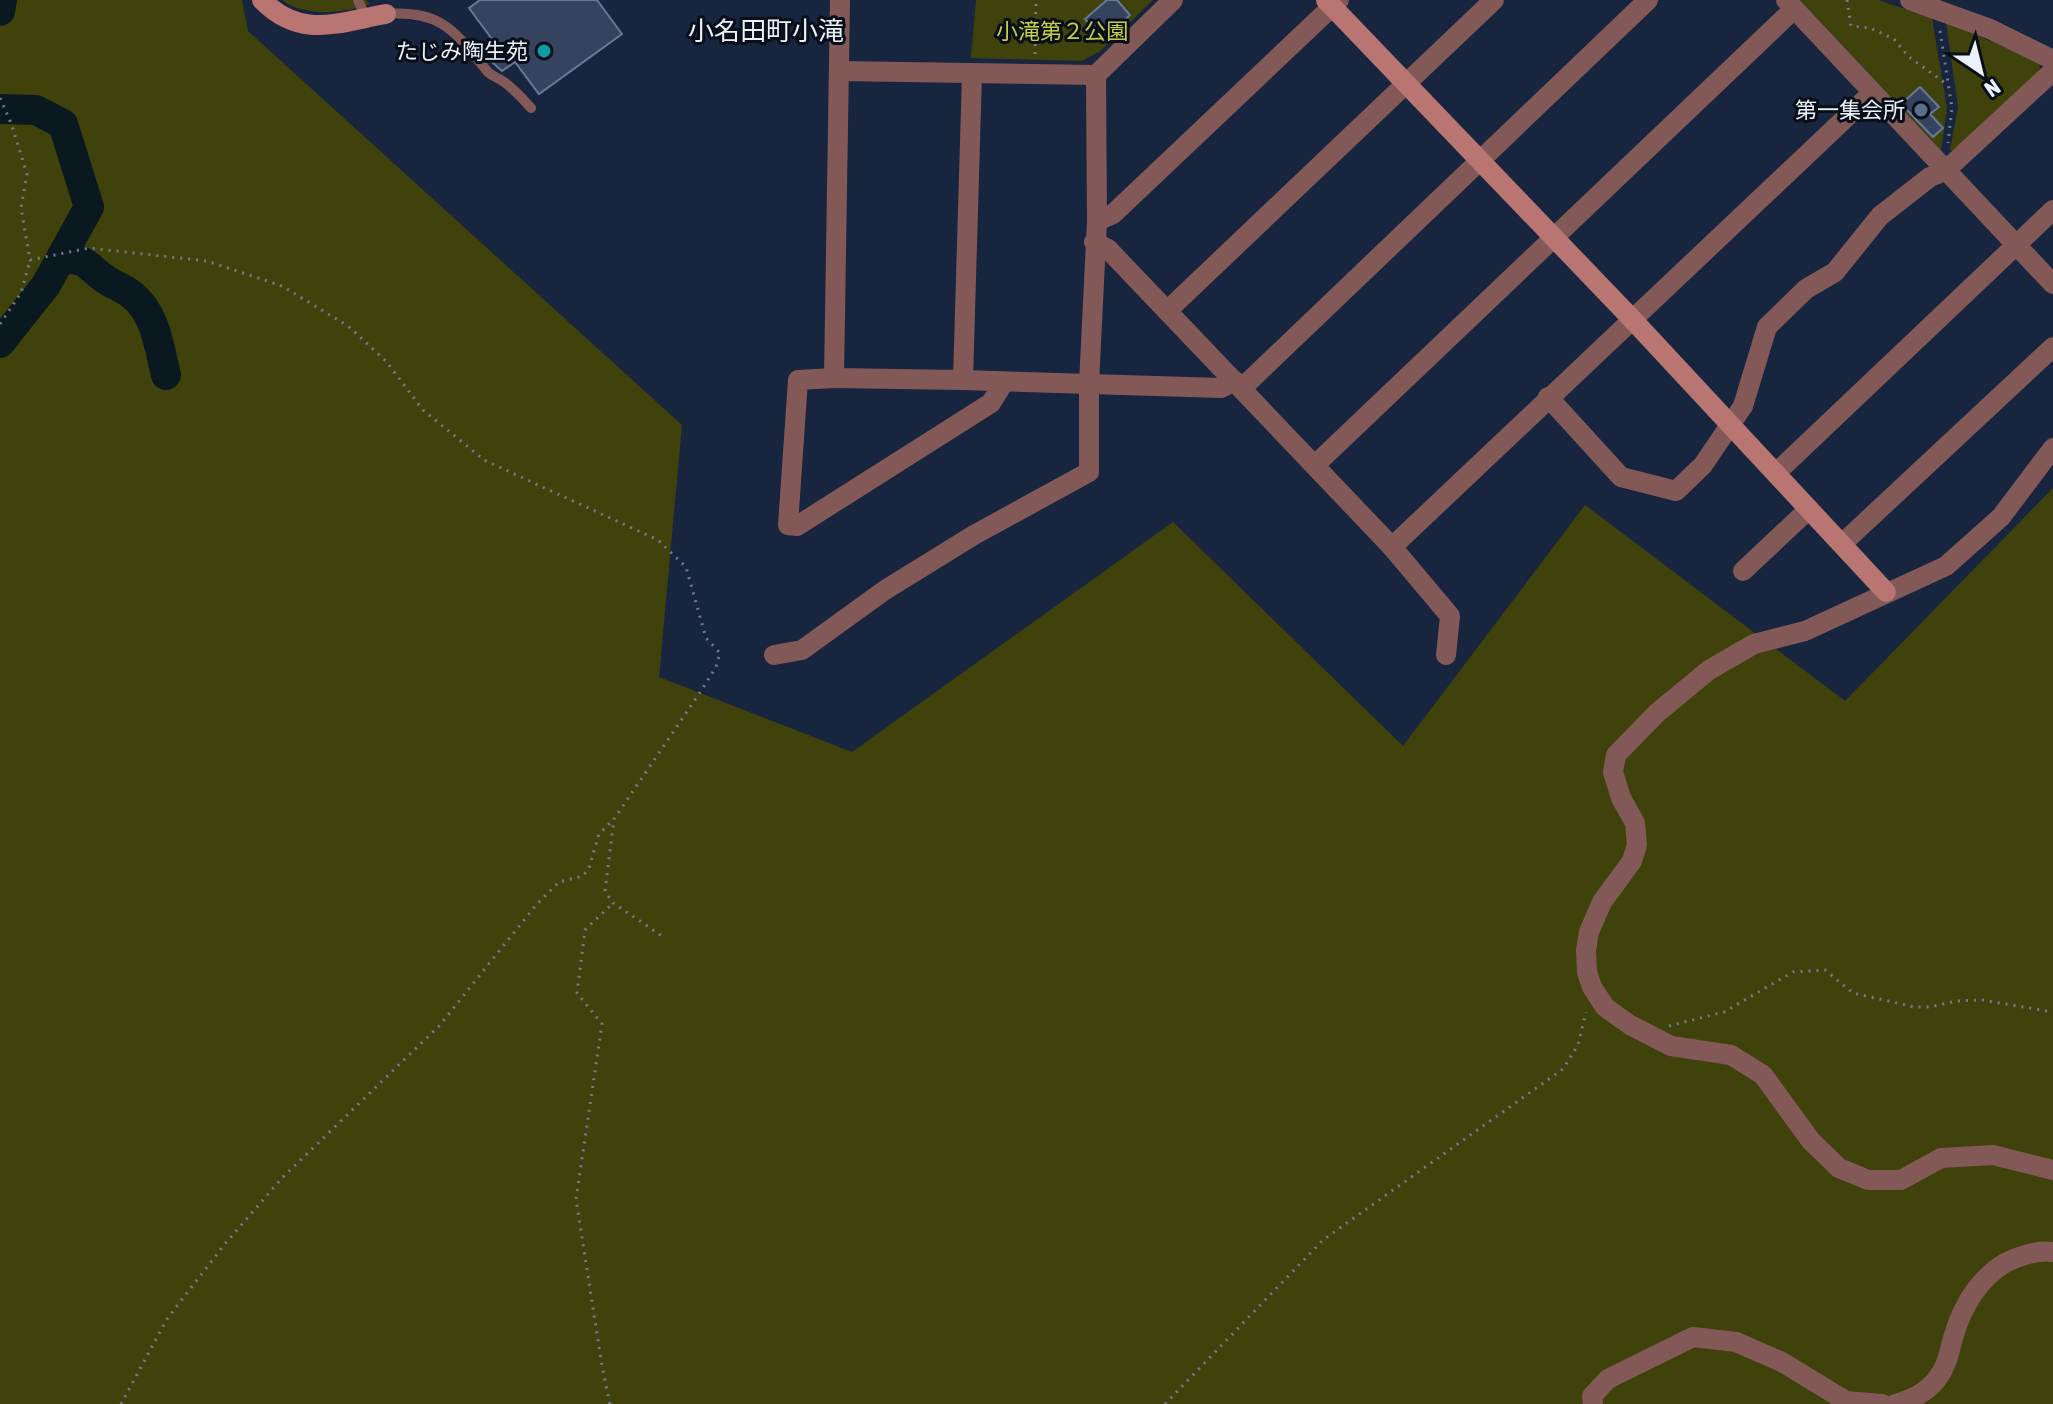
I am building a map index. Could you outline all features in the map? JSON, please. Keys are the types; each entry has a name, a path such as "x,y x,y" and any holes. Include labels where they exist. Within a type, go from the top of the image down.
{"street":[{"path":"262,0 274,11 303,24 331,26 370,11"},
{"path":"834,378 840,0"},
{"path":"839,71 1096,75 1173,0"},
{"path":"1167,311 1494,0"},
{"path":"1004,382 991,403 797,526 788,525 798,380 963,380 1221,388 1239,384 1648,0"},
{"path":"1910,0 1990,29 2053,60"},
{"path":"1097,221 1113,214 1332,2 1405,84 1632,319 1886,592"},
{"path":"1315,465 1553,238 1790,4 2053,284"},
{"path":"1548,397 1621,477 1676,491 1703,465 1743,406 1767,327 1806,289 1835,272 1880,216 1930,177 1945,171 2053,71"},
{"path":"963,380 972,74"},
{"path":"774,655 802,650 974,535 1089,472 1089,384 1097,221 1096,75"},
{"path":"1392,547 1872,93"},
{"path":"1776,473 2053,210"},
{"path":"1094,242 1108,249 1392,547 1450,616 1446,655"},
{"path":"1843,543 2053,347"},
{"path":"2053,448 2001,517 1946,566 1805,631 1754,644 1709,670 1657,713 1616,755 1613,772 1621,798 1635,823 1637,845 1632,861 1602,902 1589,932 1586,950 1587,972 1592,987 1605,1007 1630,1025 1671,1046 1731,1055 1763,1075 1811,1141 1839,1168 1868,1180 1901,1180 1941,1158 1993,1155 2053,1170"},
{"path":"1743,571 1809,509"},
{"path":"1895,1404 1927,1390 1938,1377 1948,1362 1964,1307 1986,1275 2014,1258 2053,1252"},
{"path":"1593,1404 1592,1396 1608,1379 1693,1337 1736,1342 1782,1362 1846,1401 1882,1404"}],"lane":[{"path":"370,11 427,15 449,26 491,75 505,82 531,108"}],"path":[{"path":"1034,74 1036,0"},
{"path":"1847,0 1851,26 1870,28 1894,39 1909,57 1948,85"},
{"path":"1937,9 1952,108 1945,171"},
{"path":"0,98 27,174 21,208 30,260 21,293 0,324"},
{"path":"30,260 89,248 207,261 282,286 348,326 386,361 423,410 484,460 658,540 686,567 706,638 720,653 716,667 614,819 599,834 589,868 583,876 559,882 537,904 439,1026 282,1178 224,1245 167,1319 121,1404"},
{"path":"614,819 605,891 613,903 665,938"},
{"path":"610,1404 576,1199 602,1024 577,993 585,930 613,903"},
{"path":"1650,1034 1672,1024 1724,1012 1793,972 1825,970 1853,993 1914,1007 1982,1000 2053,1012"},
{"path":"1165,1404 1323,1240 1563,1069 1578,1045 1592,987"}],"green space":[{"path":"0,0 242,0 248,31 682,425 659,677 852,752 1173,522 1403,746 1585,505 1845,701 2053,488 2053,1404 0,1404"},
{"path":"282,0 366,0 370,4 324,12 302,9"},
{"name":"小滝第２公園","path":"976,0 1153,0 1100,51 1082,61 971,58"},
{"path":"1800,0 1878,0 1932,18 1947,108 1941,150"},
{"path":"1946,22 2039,62 2040,71 1954,151 1950,150 1958,107"}],"building":[{"name":"たじみ陶生苑","path":"480,0 597,0 622,34 539,94 515,62 502,71 484,55 497,46 469,8"},
{"path":"1107,0 1117,0 1130,15 1104,40 1085,19"},
{"name":"第一集会所","path":"1920,87 1939,107 1930,114 1943,128 1933,137 1901,104"}],"waterway":[{"path":"0,11 2,0"},
{"path":"0,109 36,110 63,124 89,207 46,285 0,343"},
{"path":"62,259 86,264 140,303 155,332 166,375"}],"place":[{"name":"たじみ陶生苑","path":"544,51"},
{"name":"第一集会所","path":"1921,110"}],"district":[{"name":"小名田町小滝","path":"766,31"}]}
